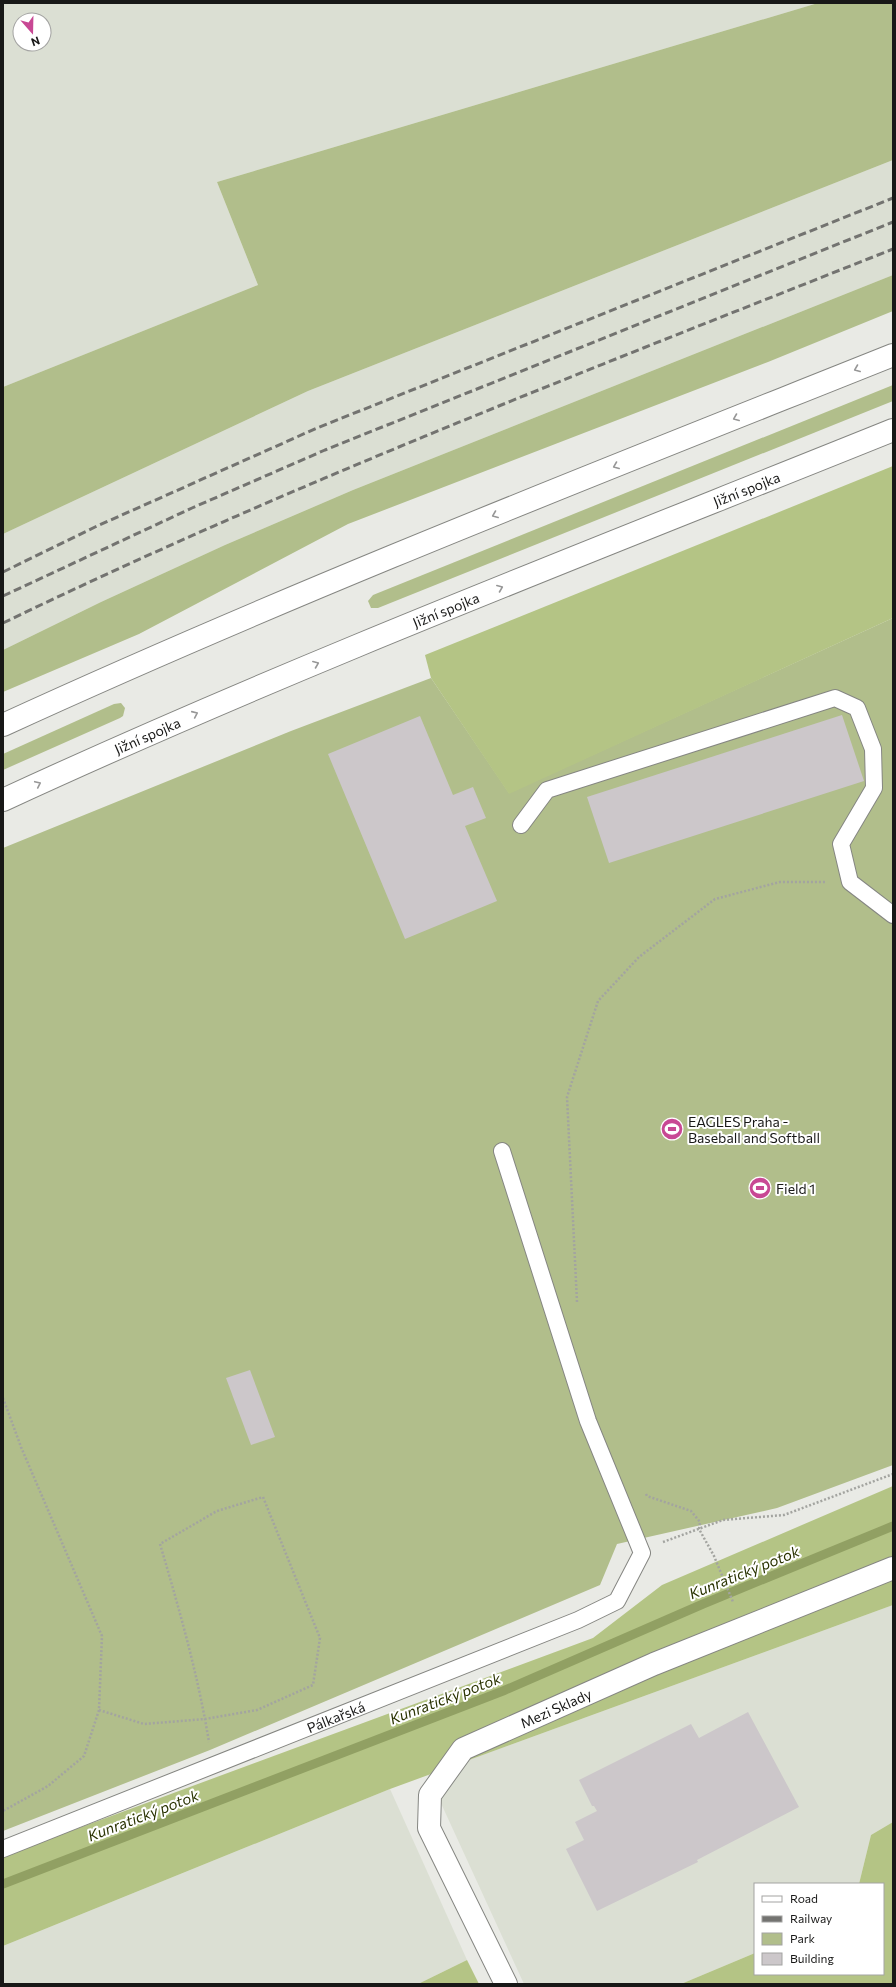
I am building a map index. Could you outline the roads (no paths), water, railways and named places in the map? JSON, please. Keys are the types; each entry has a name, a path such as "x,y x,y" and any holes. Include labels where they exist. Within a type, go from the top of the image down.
{"main road":[{"path":"3,725 106,677 288,599 893,355"},
{"name":"Jižní spojka","path":"3,800 207,708 893,430"},
{"name":"Mezi Sklady","path":"506,1984 430,1828 430,1795 464,1749 654,1664 893,1568"}],"lane":[{"path":"521,825 547,790 834,698 857,708 873,749 874,788 841,844 850,882 893,915"},
{"name":"Pálkařská","path":"3,1849 591,1614 617,1601 642,1553 588,1420 502,1151"}],"waterway":[{"name":"Kunratický potok","path":"3,1884 503,1691 703,1604 893,1526"}],"railway":[{"path":"3,572 95,527 317,428 893,198"},
{"path":"3,596 192,508 325,450 893,222"},
{"path":"3,623 222,522 333,475 556,383 893,249"}],"place":[{"name":"EAGLES Praha - Baseball and Softball","path":"672,1129"},
{"name":"Field 1","path":"760,1188"}]}
